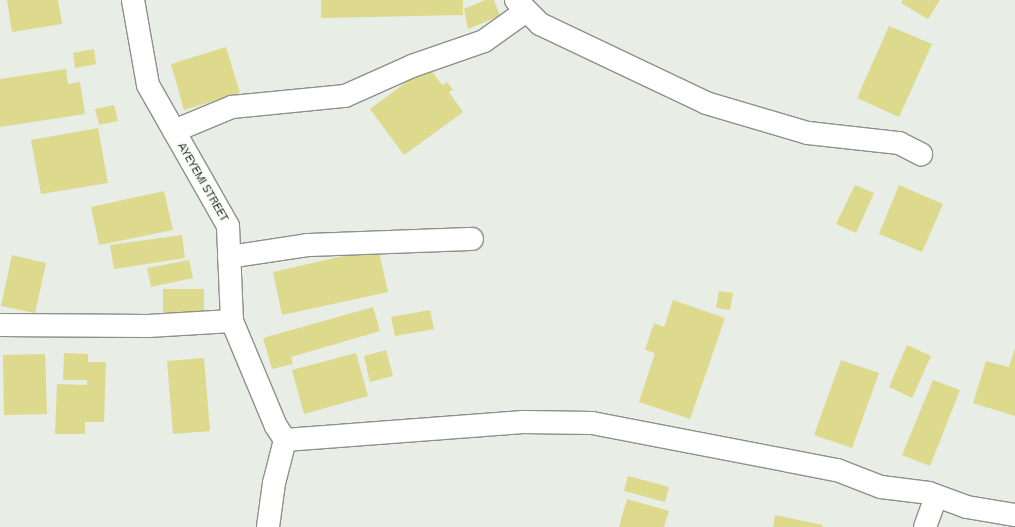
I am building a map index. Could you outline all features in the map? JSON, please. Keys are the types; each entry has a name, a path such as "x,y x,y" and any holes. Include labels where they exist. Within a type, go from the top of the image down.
{"street":[{"name":"AYEYEMI STREET","path":"133,0 148,85 228,226 232,321 276,426 285,440"},
{"path":"174,131 232,107 345,96 412,66 484,41 521,5 540,24 706,103 808,132 900,143 921,154"},
{"path":"229,257 307,245 472,239"},
{"path":"0,325 148,326 232,321"},
{"path":"268,527 274,483 285,440 523,422 592,423 837,470 880,487 936,496 966,506 1015,515"},
{"path":"925,527 936,496"}],"building":[{"path":"7,0 58,0 62,24 12,32"},
{"path":"321,0 463,0 463,15 321,18"},
{"path":"485,0 494,0 500,16 468,29 464,9"},
{"path":"903,0 940,0 928,19 901,3"},
{"path":"889,26 932,44 899,117 857,98"},
{"path":"226,47 240,93 184,110 171,64"},
{"path":"94,49 96,64 75,68 73,53"},
{"path":"428,66 442,85 447,82 453,90 449,92 463,112 404,155 370,109"},
{"path":"66,69 68,84 80,82 85,114 0,127 0,79"},
{"path":"114,105 118,121 99,125 95,109"},
{"path":"98,128 108,183 41,194 31,140"},
{"path":"855,185 874,193 856,233 836,224"},
{"path":"899,185 943,204 922,252 879,234"},
{"path":"164,191 173,230 99,245 91,207"},
{"path":"182,235 185,258 114,269 110,245"},
{"path":"378,248 388,292 282,315 273,272"},
{"path":"12,255 46,263 35,313 1,306"},
{"path":"189,260 193,278 151,287 147,268"},
{"path":"163,289 204,289 204,316 163,317"},
{"path":"719,291 733,293 730,310 716,308"},
{"path":"673,300 725,318 690,419 639,402 655,353 645,350 654,323 664,327"},
{"path":"373,307 380,331 291,357 293,364 272,369 263,338"},
{"path":"430,310 434,329 395,336 391,317"},
{"path":"907,345 931,356 912,398 889,387"},
{"path":"1015,348 1015,416 973,403 986,361 1009,367"},
{"path":"386,350 393,376 370,382 364,356"},
{"path":"64,353 88,354 88,362 106,362 104,422 85,422 85,434 55,434 57,384 87,385 87,380 63,380"},
{"path":"356,353 368,396 304,414 292,370"},
{"path":"45,354 47,414 4,415 3,355"},
{"path":"204,358 210,431 173,434 167,361"},
{"path":"841,360 879,373 852,448 814,435"},
{"path":"933,380 960,390 930,466 902,455"},
{"path":"628,476 669,487 665,502 624,491"},
{"path":"627,499 669,511 664,527 619,527"},
{"path":"775,515 823,525 822,527 773,527"}]}
